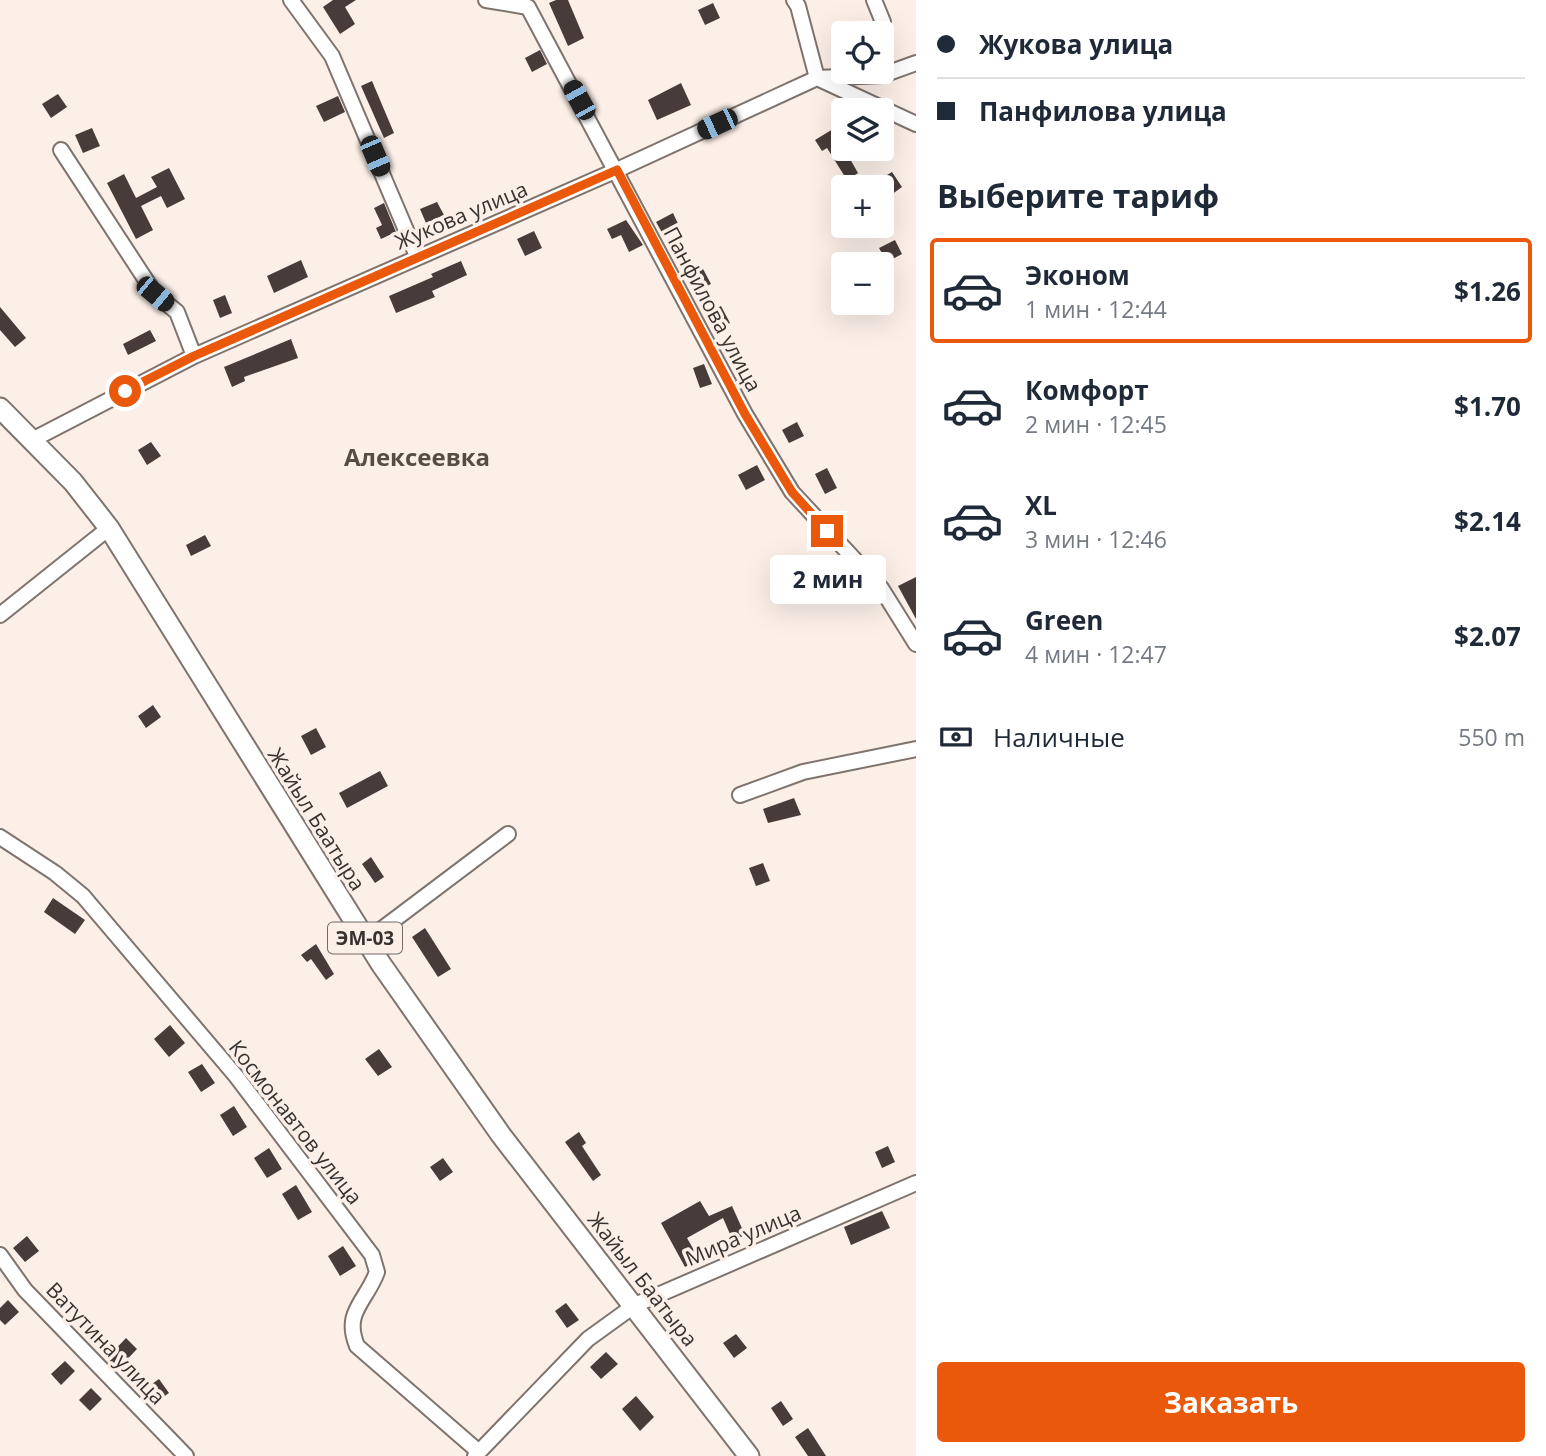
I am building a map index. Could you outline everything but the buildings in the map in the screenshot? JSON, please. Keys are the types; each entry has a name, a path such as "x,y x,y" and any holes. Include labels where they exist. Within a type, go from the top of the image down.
{"highway":[{"name":"Жайыл Баатыра","path":"0,408 34,439 109,528 366,941 501,1135 635,1305 749,1456"}],"street":[{"path":"291,0 332,55 417,256"},
{"name":"Панфилова улица","path":"486,0 528,7 745,414 792,492 881,589 916,645"},
{"path":"794,0 798,6 817,78 916,124"},
{"path":"874,0 883,21"},
{"name":"Жукова улица","path":"894,71 916,63"},
{"name":"Жукова улица","path":"34,439 194,356 617,170 817,78 831,77"},
{"path":"61,150 155,294 177,312 194,356"},
{"path":"0,615 109,528"},
{"path":"740,795 803,772 916,749"},
{"path":"366,941 508,834"},
{"name":"Космонавтов улица","path":"0,837 55,873 83,896 236,1076 372,1255 377,1272 352,1318 351,1332 358,1346 477,1454"},
{"name":"Мира улица","path":"477,1454 589,1339 635,1305 916,1183"},
{"name":"Ватутина улица","path":"0,1255 25,1290 186,1456"}],"district":[{"name":"Алексеевка","path":"417,456"}],"route":[{"path":"125,391 194,356 617,170 745,414 792,492 827,531"}]}
